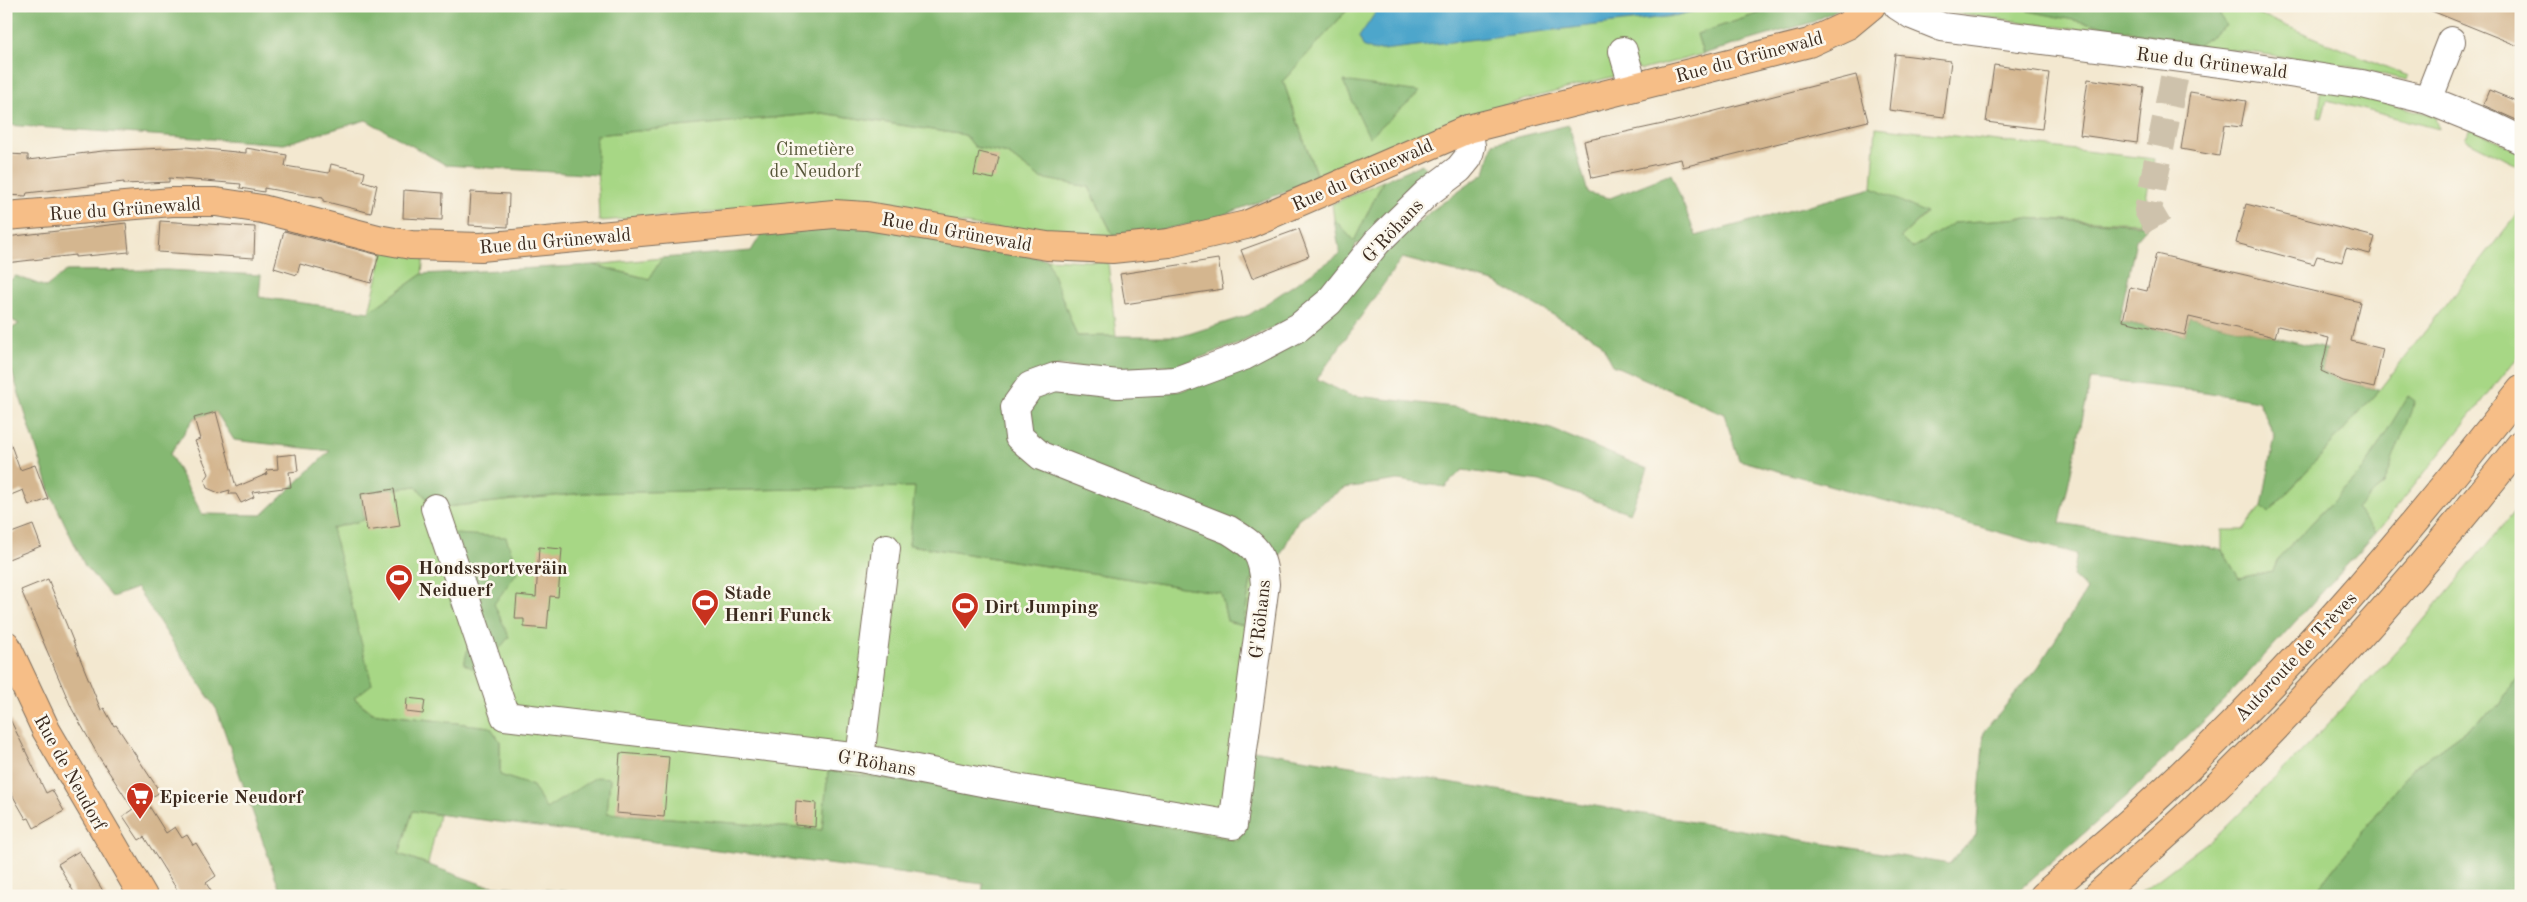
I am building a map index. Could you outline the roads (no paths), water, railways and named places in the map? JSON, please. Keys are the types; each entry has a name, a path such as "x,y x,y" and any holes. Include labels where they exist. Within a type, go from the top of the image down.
{"main road":[{"name":"Rue du Grünewald","path":"6,216 172,202 216,202 262,210 378,239 412,245 481,247 834,214 867,216 1047,246 1112,249 1169,243 1246,224 1468,129 1809,43 1848,25 1871,6"},
{"name":"Autoroute de Trèves","path":"2043,896 2141,812 2245,710 2344,605 2521,390"},
{"name":"Autoroute de Trèves","path":"2098,896 2195,808 2288,714 2368,628 2442,542 2521,444"},
{"path":"2098,896 2208,819 2303,724 2469,539 2521,474"},
{"name":"Rue de Neudorf","path":"6,645 46,730 143,896"}],"street":[{"name":"Rue du Grünewald","path":"1898,6 1912,15 1942,27 2362,84 2428,100 2490,125 2521,140"},
{"path":"2428,100 2451,41"},
{"path":"1623,51 1633,86"},
{"name":"G'Röhans","path":"435,508 505,716 860,758 997,785 1234,825 1265,584 1263,560 1250,543 1229,530 1041,456 1019,436 1015,407 1030,386 1055,377 1118,384 1176,381 1244,356 1299,327 1329,302 1383,236 1427,193 1458,169 1468,158 1470,146 1468,129"},
{"path":"860,758 886,548"}],"water":[{"path":"1380,6 1716,6 1674,16 1374,51 1363,46 1359,37"}],"tunnel":[{"path":"2158,227 2148,210 2178,58"}],"place":[{"name":"Hondssportveräin Neiduerf","path":"399,602"},
{"name":"Stade Henri Funck","path":"705,627"},
{"name":"Dirt Jumping","path":"965,630"},
{"name":"Epicerie Neudorf","path":"140,820"}],"park label":[{"name":"Cimetière de Neudorf","path":"815,159"}]}
